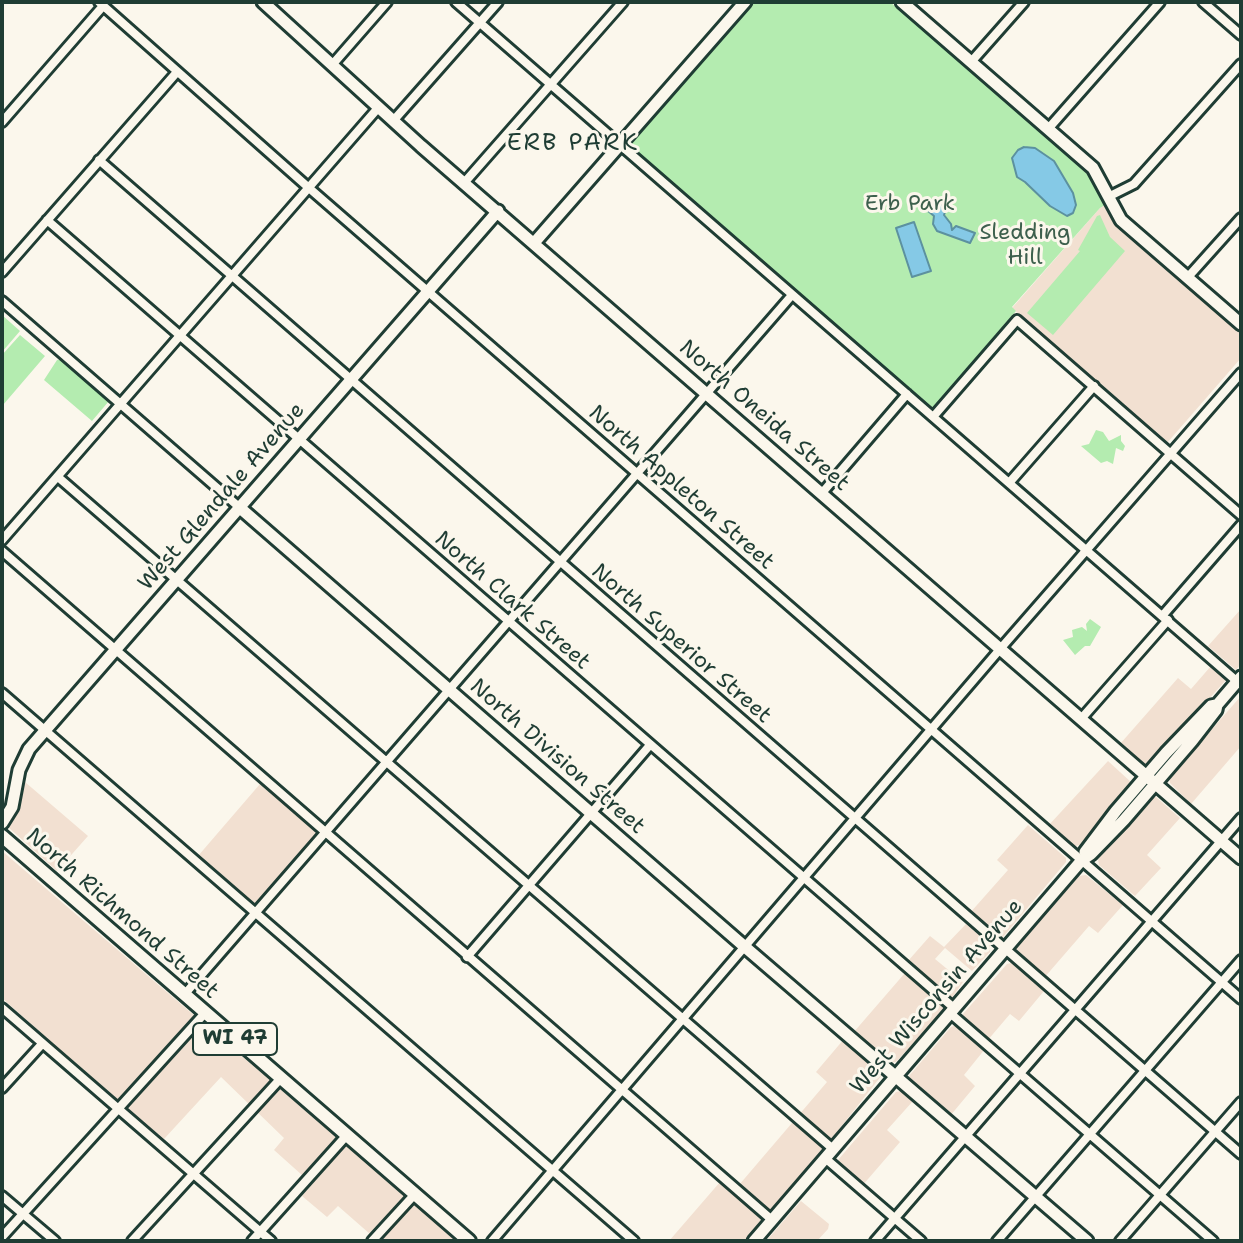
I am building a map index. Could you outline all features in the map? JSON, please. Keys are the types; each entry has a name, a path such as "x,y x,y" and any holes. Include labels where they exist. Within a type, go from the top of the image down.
{"main road":[{"name":"North Richmond Street","path":"2,836 469,1241"}],"street":[{"path":"332,65 387,2"},
{"path":"456,2 1240,681"},
{"path":"393,121 498,2"},
{"path":"464,183 623,2"},
{"path":"534,243 745,2"},
{"path":"902,2 1093,168 1121,220 1241,324"},
{"path":"971,62 1024,2"},
{"path":"1048,129 1160,2"},
{"path":"1203,2 1241,35"},
{"path":"2,122 101,4"},
{"name":"North Appleton Street","path":"101,4 1241,999"},
{"name":"North Oneida Street","path":"270,4 378,108 1241,858"},
{"path":"1108,197 1134,184 1241,64"},
{"path":"2,272 177,72"},
{"path":"2,540 378,108"},
{"name":"North Superior Street","path":"99,160 1241,1154"},
{"name":"West Glendale Avenue","path":"2,823 12,807 23,760 45,731 498,211"},
{"path":"1188,277 1241,218"},
{"name":"North Clark Street","path":"47,220 650,745 673,761 1020,1073 1213,1241"},
{"path":"184,995 792,295"},
{"name":"North Division Street","path":"2,301 1087,1241"},
{"path":"933,417 1017,320 1241,515"},
{"path":"492,1241 1241,373"},
{"path":"1009,483 1094,386"},
{"path":"822,493 907,394"},
{"path":"58,477 683,1019 921,1241"},
{"path":"1081,719 1241,525"},
{"path":"2,551 772,1220"},
{"name":"West Wisconsin Avenue","path":"754,1241 1081,861 1091,854 1150,780 1192,741 1217,705 1240,681"},
{"path":"2,693 634,1241"},
{"path":"467,957 650,745"},
{"path":"875,1241 1241,818"},
{"path":"997,1241 1241,960"},
{"path":"2,1008 271,1241"},
{"path":"2,1237 205,1013"},
{"path":"2,1088 42,1044"},
{"path":"132,1241 281,1078"},
{"path":"1120,1241 1241,1102"},
{"path":"252,1241 347,1135"},
{"path":"372,1241 415,1194"},
{"path":"2,1196 55,1241"}],"shaded area":[{"path":"1105,205 1116,223 1241,332 1241,358 1167,443 1012,308"},
{"path":"1241,609 1241,664 1236,670 1208,646"},
{"path":"1211,666 1226,680 1149,765 1144,765 1120,744 1178,678 1191,689"},
{"path":"1241,696 1241,746 1191,804 1170,783 1170,777"},
{"path":"1108,761 1132,783 1081,845 1075,846 1048,826"},
{"path":"25,782 88,836 57,871 8,827"},
{"path":"260,784 317,833 255,905 198,856"},
{"path":"1156,797 1180,818 1147,855 1161,868 1135,896 1099,865 1098,859 1148,799"},
{"path":"1028,825 1066,858 1066,862 999,938 969,914 1008,870 997,860"},
{"path":"2,851 458,1241 378,1241 338,1206 327,1217 302,1196 312,1184 274,1150 284,1138 221,1077 164,1139 114,1099 2,998"},
{"path":"1086,875 1123,905 1098,933 1089,926 1044,978 1017,953 1017,947 1079,876"},
{"path":"966,924 990,945 990,952 972,971 945,948 935,959 963,982 942,1012 896,1062 889,1063 853,1033 911,966 908,961 930,936 944,947"},
{"path":"1011,963 1044,991 1019,1021 1010,1014 987,1041 962,1018 963,1014"},
{"path":"957,1025 985,1049 964,1075 975,1086 950,1116 910,1081 909,1076 951,1027"},
{"path":"844,1039 882,1075 814,1161 744,1241 669,1241 720,1182 733,1192 827,1082 816,1072"},
{"path":"901,1091 913,1101 887,1130 900,1142 862,1186 838,1165 838,1160 896,1092"},
{"path":"801,1201 829,1224 828,1229 817,1241 766,1241"}],"green space":[{"name":"Erb Park","path":"754,2 890,2 1095,179 1105,205 1012,307 1016,311 932,409 629,146"},
{"path":"1100,215 1110,237 1125,251 1053,335 1027,313 1080,251"},
{"path":"2,315 20,331 2,352"},
{"path":"20,335 45,356 3,405 2,355"},
{"path":"61,359 109,401 92,421 44,380 57,360"},
{"path":"1096,430 1103,432 1109,441 1121,435 1125,446 1123,451 1116,448 1113,464 1107,461 1101,463 1081,446 1089,444"},
{"path":"1090,619 1101,627 1090,646 1085,646 1075,655 1063,640 1073,637 1072,630 1082,627 1087,631 1086,624"}],"water":[{"path":"1024,147 1035,148 1054,161 1073,193 1076,205 1073,213 1067,216 1050,206 1017,177 1012,158"},
{"path":"937,204 947,206 944,215 952,230 956,226 975,233 970,243 937,231 933,224 934,216 928,211"},
{"path":"914,222 931,271 912,277 896,228"}],"district":[{"name":"ERB PARK","path":"573,144"}],"park label":[{"name":"Sledding Hill","path":"1025,246"}]}
